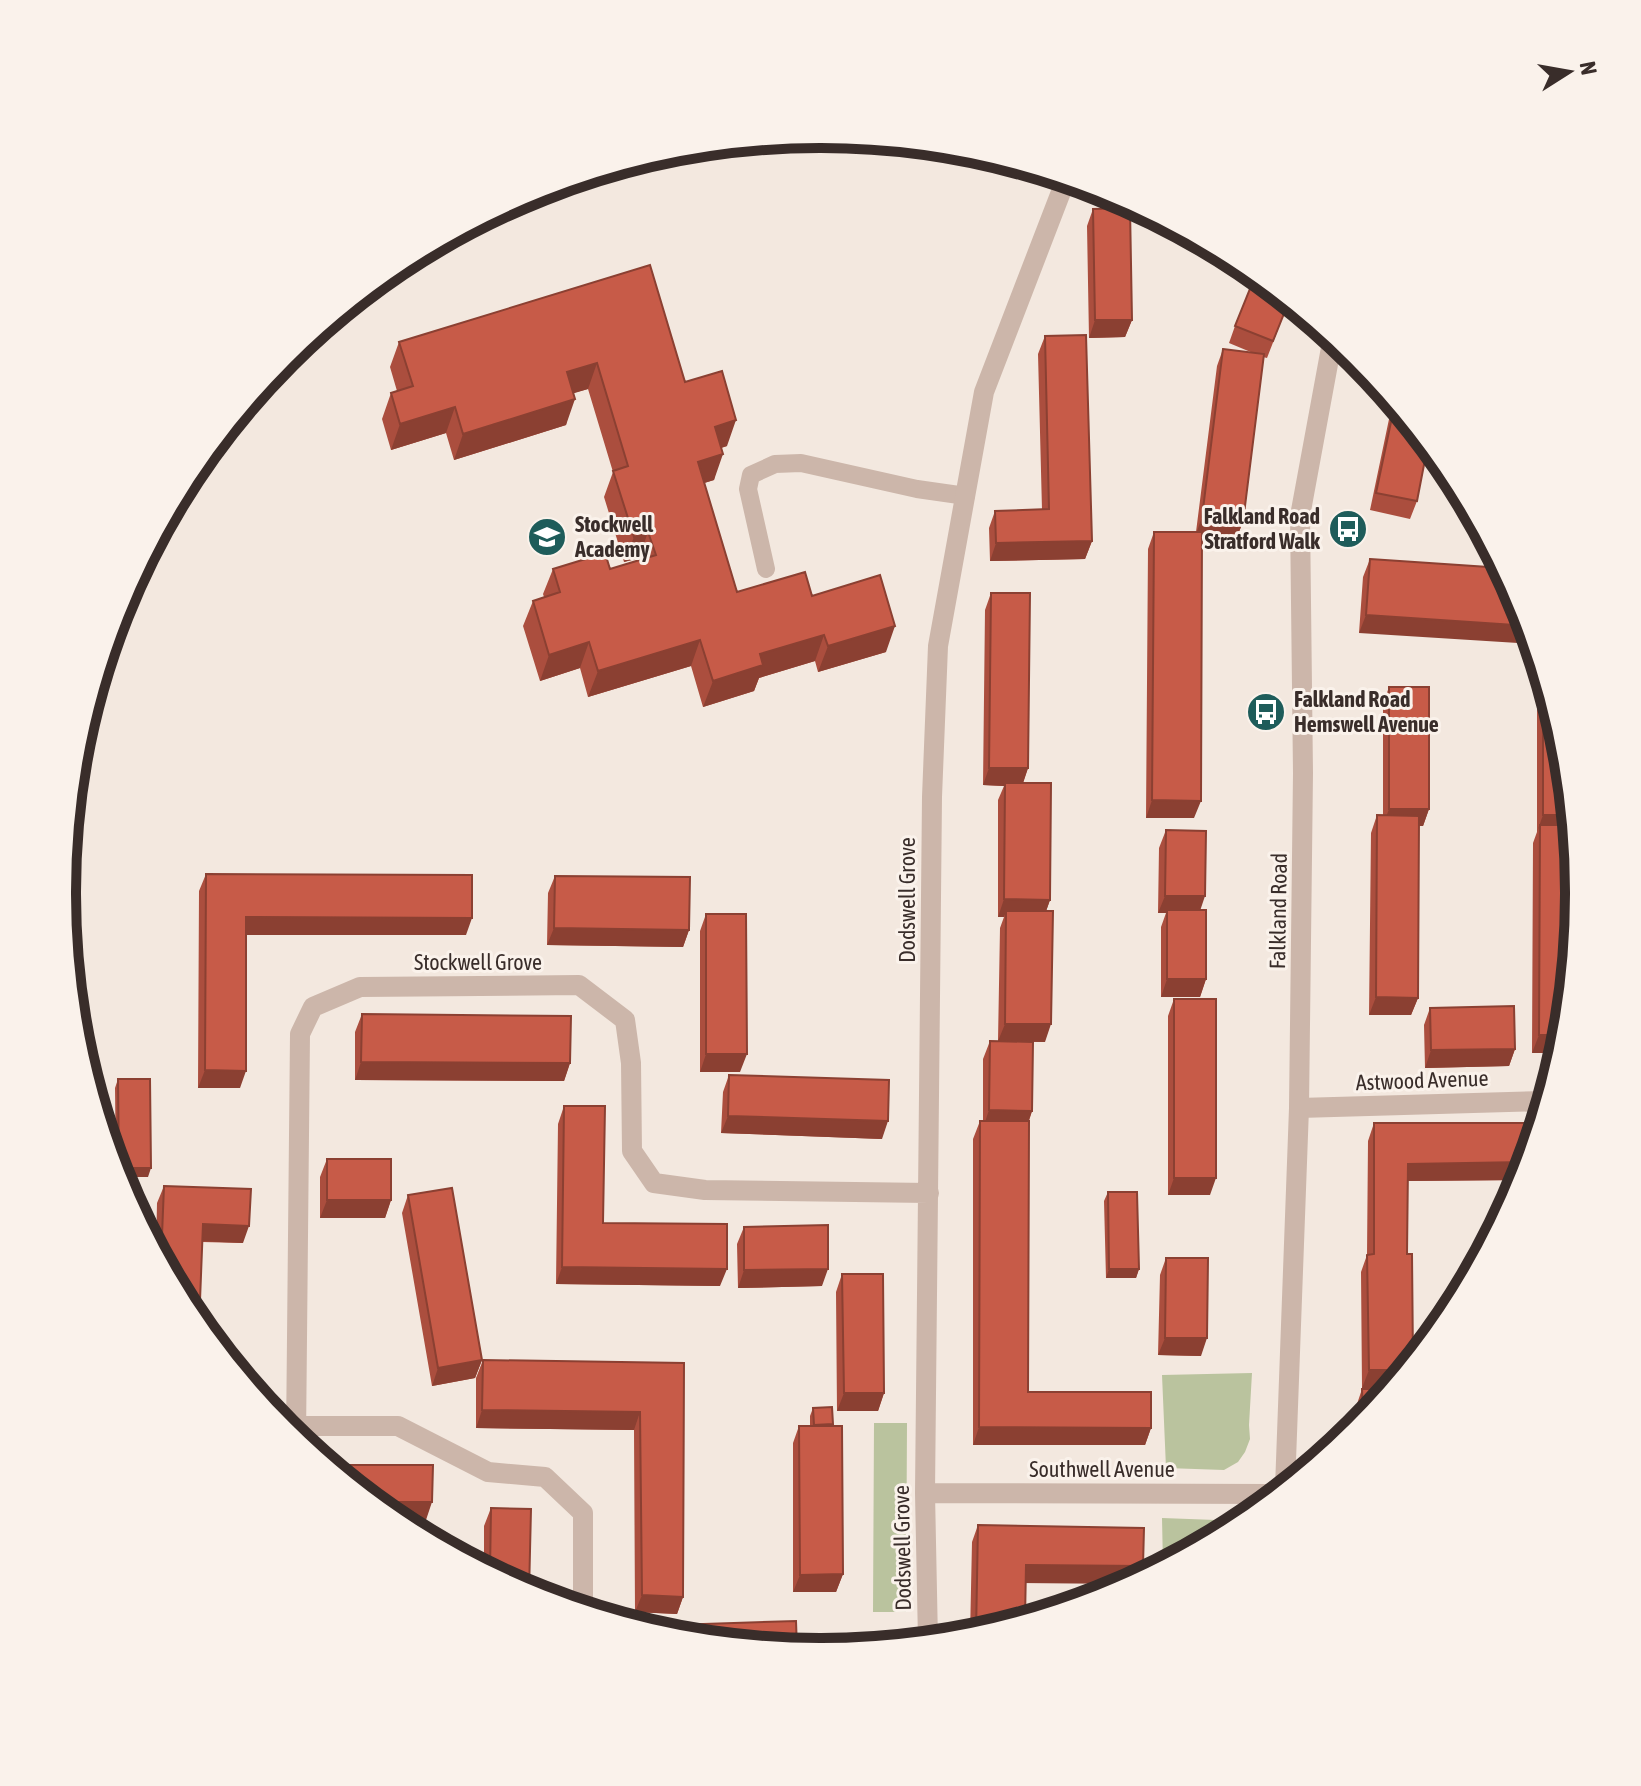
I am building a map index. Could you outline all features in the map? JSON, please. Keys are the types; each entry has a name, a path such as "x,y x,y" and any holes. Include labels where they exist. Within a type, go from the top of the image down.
{"street":[{"name":"Dodswell Grove","path":"928,1629 925,1493 932,797 938,646 984,392 1062,189"},
{"name":"Falkland Road","path":"1286,1474 1299,1108 1303,773 1300,516 1330,351"},
{"name":"Stockwell Grove","path":"296,1421 300,1034 313,1007 360,987 579,985 625,1020 631,1063 632,1151 654,1183 705,1190 929,1193"},
{"name":"Astwood Avenue","path":"1299,1108 1535,1101"},
{"path":"308,1432 398,1426 488,1472 545,1477 583,1513 583,1599"},
{"name":"Southwell Avenue","path":"925,1493 1260,1494"}],"lane":[{"path":"766,569 748,489 751,475 775,464 801,463 917,489 966,496"}],"green space":[{"path":"1252,1373 1250,1439 1238,1462 1224,1470 1166,1468 1162,1375"},
{"path":"874,1423 907,1423 906,1612 873,1612"},
{"path":"1162,1518 1220,1521 1193,1538 1163,1554"}],"building":[{"path":"1113,208 1130,216 1132,320 1095,320 1093,209"},
{"path":"650,265 685,382 722,371 736,420 715,427 723,454 698,462 737,592 805,572 812,596 880,575 895,626 828,646 824,635 760,654 763,665 713,681 700,640 598,671 589,642 549,655 533,601 560,592 553,569 605,553 610,569 656,555 648,532 634,537 613,471 628,466 597,363 567,372 575,399 463,434 455,407 400,424 391,393 413,386 399,342"},
{"path":"1251,286 1285,311 1273,341 1235,326"},
{"path":"1086,335 1092,541 996,543 995,511 1049,509 1045,336"},
{"path":"1223,349 1264,354 1243,522 1202,517"},
{"path":"1392,417 1425,459 1417,501 1376,493"},
{"path":"1154,532 1202,532 1201,801 1152,800"},
{"path":"1370,559 1489,567 1514,625 1366,615"},
{"path":"991,593 1030,593 1028,768 989,768"},
{"path":"1389,687 1429,687 1429,809 1389,809"},
{"path":"1543,713 1561,815 1543,815"},
{"path":"1005,783 1051,783 1050,900 1004,899"},
{"path":"1377,815 1419,816 1418,998 1376,997"},
{"path":"1540,825 1561,825 1565,893 1559,990 1552,1035 1539,1035"},
{"path":"1166,830 1206,831 1205,896 1165,896"},
{"path":"206,874 472,875 472,918 246,917 246,1071 205,1070"},
{"path":"555,876 690,877 689,930 554,928"},
{"path":"1167,910 1206,910 1206,979 1167,979"},
{"path":"1006,911 1053,911 1051,1024 1005,1024"},
{"path":"706,914 746,914 747,1054 706,1054"},
{"path":"1174,999 1216,999 1216,1178 1174,1178"},
{"path":"1514,1006 1515,1049 1431,1050 1430,1008"},
{"path":"362,1014 571,1016 570,1063 361,1062"},
{"path":"990,1041 1033,1042 1032,1111 989,1110"},
{"path":"729,1075 889,1080 888,1121 728,1116"},
{"path":"118,1079 150,1079 151,1168 129,1168 119,1139"},
{"path":"564,1106 605,1106 603,1223 727,1224 727,1269 562,1267"},
{"path":"980,1121 1029,1121 1028,1392 1151,1392 1151,1428 979,1427"},
{"path":"1374,1123 1528,1123 1514,1162 1408,1164 1407,1254 1412,1254 1413,1344 1391,1370 1369,1370 1367,1255 1374,1254"},
{"path":"327,1159 391,1159 391,1200 327,1200"},
{"path":"164,1186 251,1189 249,1226 203,1224 200,1305 162,1239"},
{"path":"452,1188 482,1360 438,1368 408,1195"},
{"path":"1108,1192 1137,1192 1139,1269 1109,1269"},
{"path":"828,1225 828,1269 744,1270 744,1227"},
{"path":"1166,1258 1208,1258 1207,1338 1165,1338"},
{"path":"842,1274 883,1274 884,1393 844,1393"},
{"path":"483,1360 684,1363 683,1597 642,1595 640,1412 482,1410"},
{"path":"1362,1389 1375,1389 1362,1403"},
{"path":"832,1407 833,1424 814,1425 813,1408"},
{"path":"799,1426 842,1426 843,1574 800,1575"},
{"path":"349,1465 433,1465 432,1502 393,1502 349,1469"},
{"path":"491,1508 531,1509 529,1578 490,1561"},
{"path":"978,1525 1144,1528 1143,1564 1026,1565 1025,1608 976,1621"},
{"path":"796,1621 797,1637 723,1631 685,1625"}],"place":[{"name":"Falkland Road Stratford Walk","path":"1348,529"},
{"name":"Stockwell Academy","path":"547,537"},
{"name":"Falkland Road Hemswell Avenue","path":"1266,712"}]}
